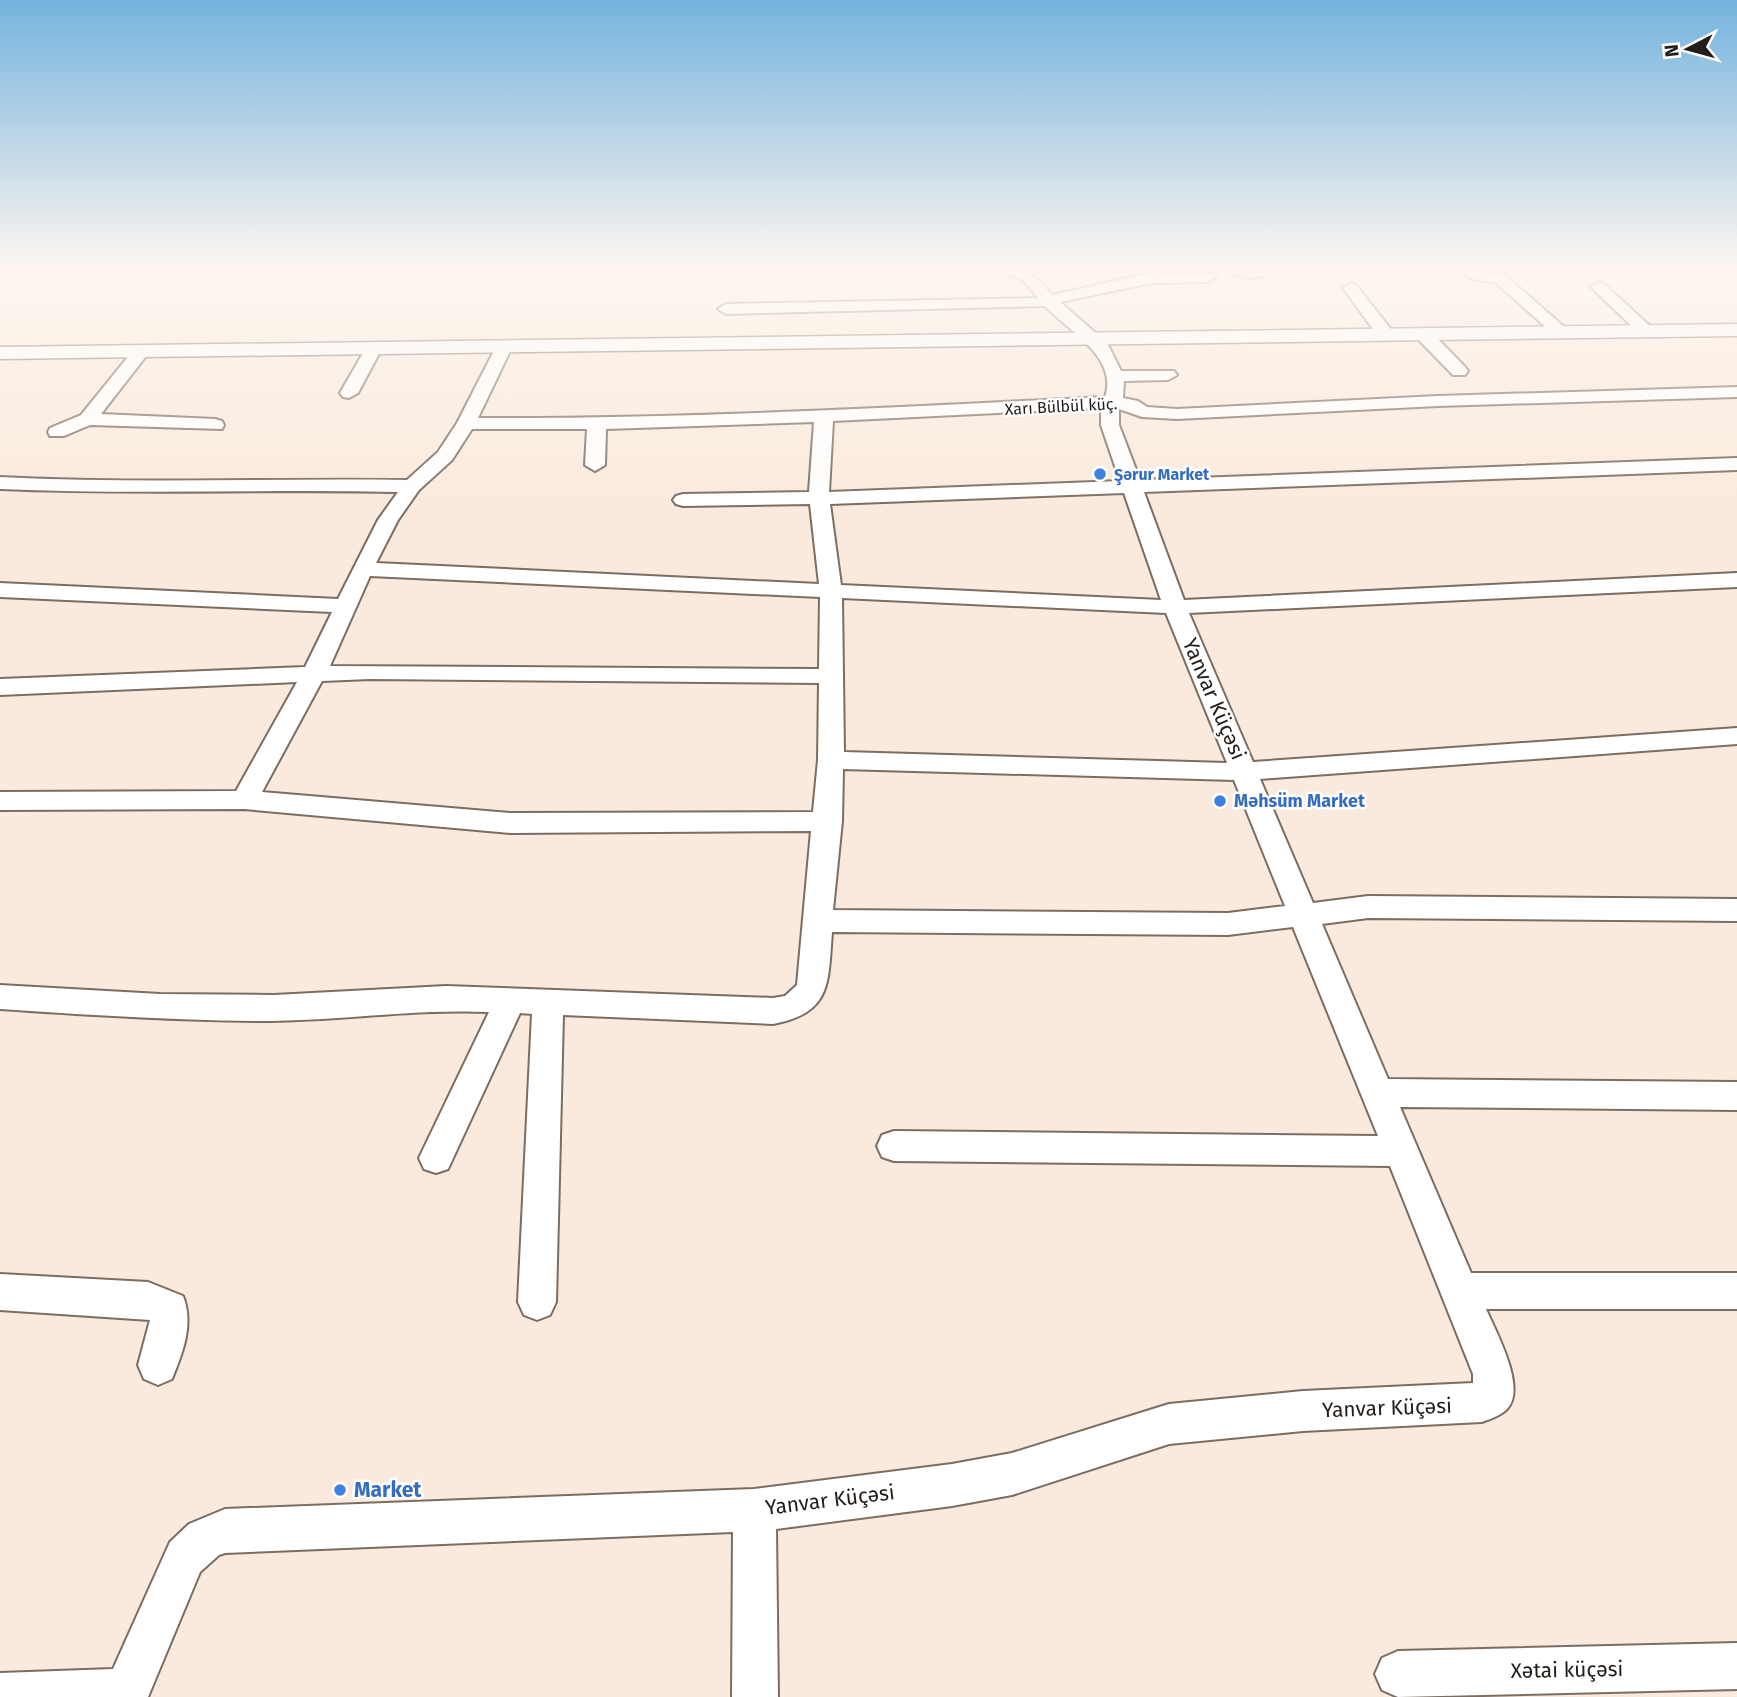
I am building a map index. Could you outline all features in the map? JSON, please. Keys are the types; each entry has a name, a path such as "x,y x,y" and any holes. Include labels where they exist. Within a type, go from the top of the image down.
{"street":[{"path":"0,353 682,345"},
{"name":"Yanvar Küçəsi","path":"125,1695 185,1557 204,1539 225,1531 754,1510 952,1485 1012,1474 1169,1424 1303,1411 1459,1405 1482,1402 1494,1394 1493,1374 1460,1291 1175,607 1110,425 1115,389 1105,353 1098,345"},
{"path":"1434,345 1459,371"},
{"path":"244,800 327,650 362,569 398,502 444,456 466,423 504,347"},
{"path":"349,393 374,348"},
{"path":"88,419 142,351"},
{"path":"1115,389 1168,375"},
{"name":"Xarı Bülbül küç.","path":"466,423 597,424 824,416 1115,389 1142,412 1177,414 1438,401 1737,392"},
{"path":"0,997 160,1007 274,1008 446,998 773,1011 790,1009 804,1001 812,987 831,760 831,590 819,498 824,416"},
{"path":"57,432 88,419 215,425"},
{"path":"595,465 597,424"},
{"path":"683,500 819,498 1737,464"},
{"path":"0,483 83,488 294,484 412,486"},
{"path":"362,569 831,590 1122,607 1175,607 1737,580"},
{"path":"0,590 345,606"},
{"path":"0,687 313,674 831,676"},
{"path":"831,760 1208,772 1737,736"},
{"path":"0,801 244,800 510,823 828,821"},
{"path":"818,921 1228,924 1368,907 1737,910"},
{"path":"436,1158 511,1000"},
{"path":"537,1302 548,1001"},
{"path":"1377,1093 1737,1096"},
{"path":"894,1146 1400,1151"},
{"path":"1460,1291 1737,1291"},
{"path":"0,1292 148,1300 169,1309 169,1328 158,1365"},
{"path":"754,1510 755,1697"},
{"name":"Xətai küçəsi","path":"1398,1674 1737,1666"},
{"path":"0,1696 125,1695"}],"place":[{"name":"Şərur Market","path":"1100,474"},
{"name":"Məhsüm Market","path":"1220,801"},
{"name":"Market","path":"340,1490"}]}
